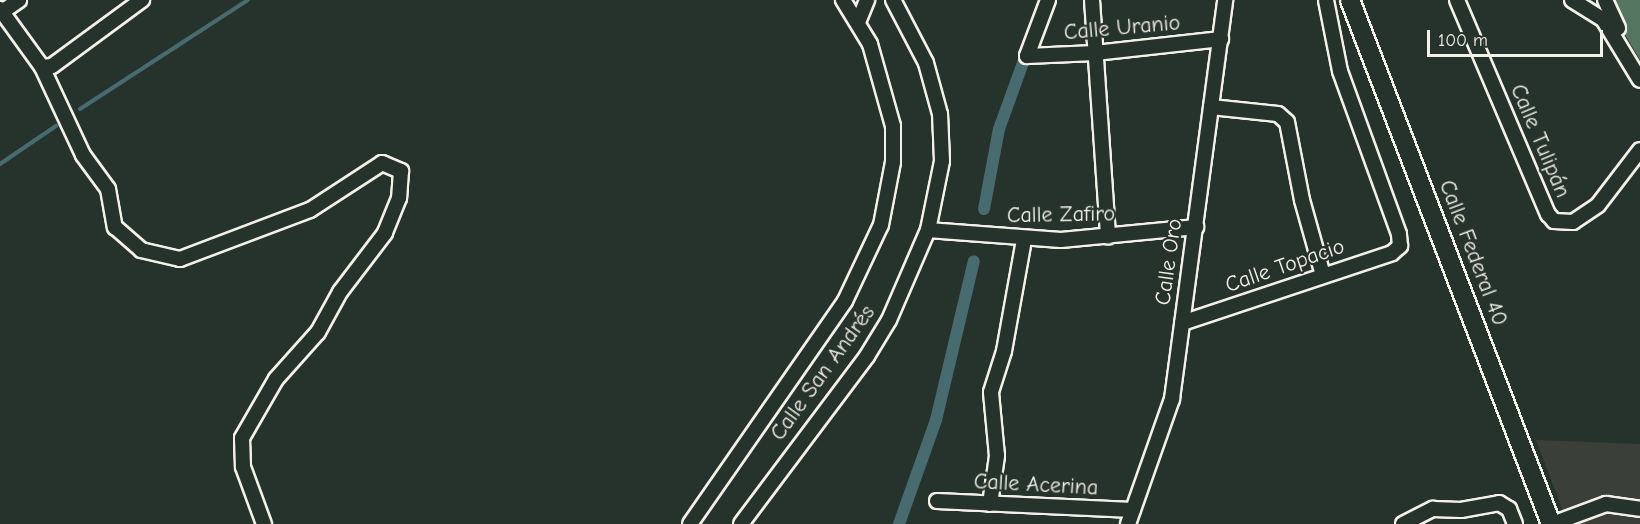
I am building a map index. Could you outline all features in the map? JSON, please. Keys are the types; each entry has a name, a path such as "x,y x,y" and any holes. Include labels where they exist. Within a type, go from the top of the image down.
{"main road":[{"name":"Calle Federal 40","path":"1350,0 1552,524"}],"street":[{"path":"19,0 1,10 42,67 83,154 108,189 115,227 141,250 180,258 310,210 382,163 401,171 399,198 385,233 340,292 318,332 276,380 242,438 243,467 264,524"},
{"path":"42,67 52,66 142,0"},
{"path":"690,524 845,301 881,225 893,162 893,126 881,72 859,20 843,0"},
{"path":"859,20 867,0"},
{"name":"Calle San Andrés","path":"741,524 867,356 904,289 928,230 942,161 940,114 926,63 892,0"},
{"name":"Calle Uranio","path":"1048,0 1027,56 1095,53 1221,39"},
{"path":"1092,0 1108,236"},
{"name":"Calle Oro","path":"1128,524 1172,399 1225,0"},
{"name":"Calle Topacio","path":"1182,323 1392,253 1400,246 1399,234 1340,71 1326,0"},
{"name":"Calle Tulipán","path":"1457,0 1548,214 1554,221 1573,222 1598,205 1640,150"},
{"path":"1572,0 1603,19 1640,80"},
{"path":"1605,0 1640,66"},
{"path":"1211,106 1283,116 1323,275"},
{"name":"Calle Zafiro","path":"928,230 1024,240 1108,236 1196,227"},
{"path":"990,504 997,456 991,392 1005,351 1024,240"},
{"name":"Calle Acerina","path":"937,501 1133,510"},
{"path":"1552,524 1606,504 1640,509"},
{"path":"1403,524 1433,509 1505,505 1515,524"}],"shaded area":[{"path":"1536,440 1640,444 1640,524 1568,524"}],"green space":[{"path":"1610,0 1640,0 1640,60 1611,11"}],"waterway":[{"path":"80,109 248,0"},
{"path":"984,209 999,129 1028,49"},
{"path":"0,164 56,126"},
{"path":"899,524 936,420 974,261"}]}
